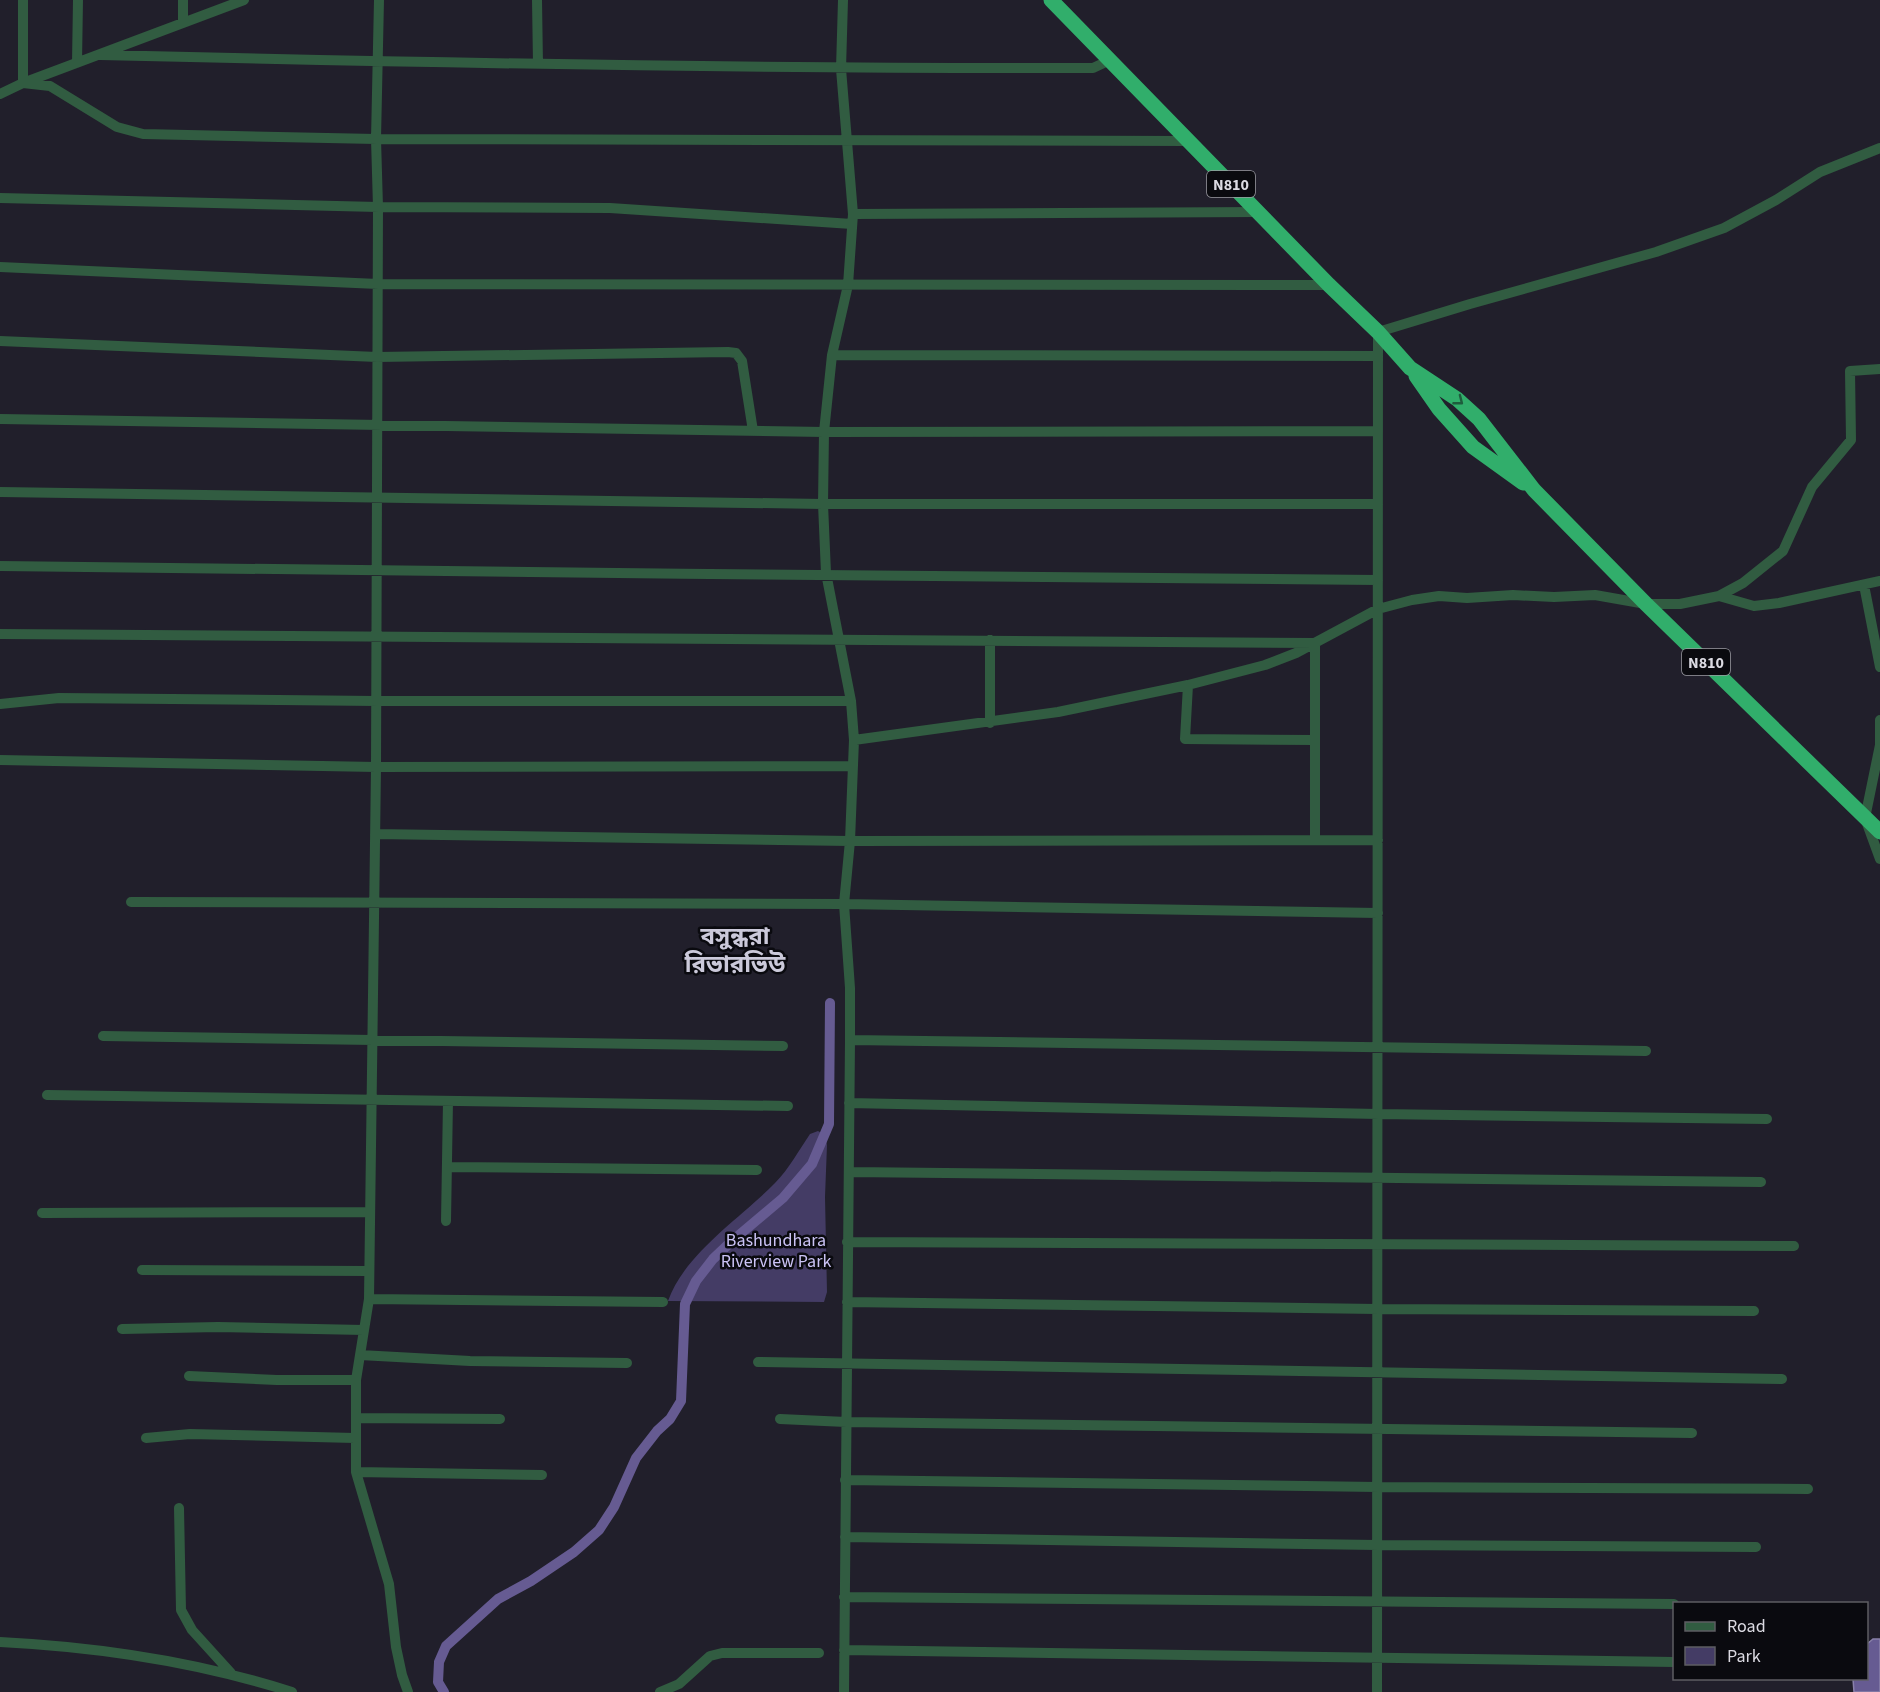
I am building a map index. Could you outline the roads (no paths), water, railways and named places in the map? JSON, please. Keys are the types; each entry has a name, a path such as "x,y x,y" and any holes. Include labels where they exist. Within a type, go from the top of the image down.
{"highway":[{"name":"N810","path":"1051,0 1108,61 1378,332 1410,368 1439,409 1473,447 1534,490"},
{"name":"N810","path":"1410,368 1457,399 1479,419 1534,490 1646,604 1880,832"}],"street":[{"path":"23,0 23,83"},
{"path":"77,63 78,0"},
{"path":"183,0 183,23"},
{"path":"0,94 23,83 244,0"},
{"path":"379,0 376,62 378,207 376,767 369,1299 356,1380 355,1438 356,1472 388,1584 396,1647 408,1692"},
{"path":"537,0 538,64"},
{"path":"843,0 841,69 852,219 848,285 832,355 824,432 823,504 826,573 851,701 854,740 850,841 844,904 850,988 850,1040 843,1692"},
{"path":"99,55 841,69 1093,68 1108,61"},
{"path":"23,83 50,87 117,127 142,134 376,139 1188,141"},
{"path":"1377,1692 1378,332 1656,252 1724,228 1776,201 1820,172 1880,148"},
{"path":"0,198 378,207 610,208 852,219 1259,212"},
{"path":"0,267 378,284 1329,285"},
{"path":"0,341 377,357 736,353 742,361 753,431"},
{"path":"832,355 1378,356"},
{"path":"854,740 1058,712 1188,685 1265,665 1315,644 1378,609 1412,600 1439,596 1467,598 1513,595 1595,595 1646,604 1680,604 1719,596 1743,583 1783,551 1812,487 1851,440 1850,371 1880,369"},
{"path":"0,419 824,432 1378,431"},
{"path":"0,492 823,504 1378,504"},
{"path":"0,566 376,572 826,573 1378,580"},
{"path":"1719,596 1754,606 1779,603 1880,581"},
{"path":"1864,585 1880,667"},
{"path":"0,634 1315,644"},
{"path":"990,640 990,723"},
{"path":"1315,644 1315,840"},
{"path":"1188,685 1185,739 1315,740"},
{"path":"0,704 59,698 851,701"},
{"path":"1880,720 1880,745 1865,818 1880,859"},
{"path":"0,760 376,767 853,766"},
{"path":"375,834 850,841 1378,840"},
{"path":"131,902 844,904 1378,913"},
{"path":"103,1036 783,1046"},
{"path":"850,1040 1646,1051"},
{"path":"47,1095 788,1106"},
{"path":"446,1221 448,1101"},
{"path":"849,1103 1767,1119"},
{"path":"447,1167 757,1170"},
{"path":"849,1172 1761,1182"},
{"path":"42,1213 370,1212"},
{"path":"848,1242 1794,1246"},
{"path":"142,1270 369,1271"},
{"path":"369,1299 663,1302"},
{"path":"847,1302 1754,1311"},
{"path":"122,1329 218,1327 364,1330"},
{"path":"360,1354 470,1361 627,1363"},
{"path":"758,1362 1782,1379"},
{"path":"189,1376 277,1380 356,1380"},
{"path":"356,1418 500,1419"},
{"path":"780,1419 846,1422 1692,1433"},
{"path":"146,1438 190,1434 355,1438"},
{"path":"356,1472 542,1474"},
{"path":"846,1480 1377,1487 1808,1489"},
{"path":"179,1508 181,1610 192,1630 231,1673"},
{"path":"845,1537 1377,1545 1756,1547"},
{"path":"844,1597 1673,1604"},
{"path":"0,1642 57,1645 178,1662 231,1673 292,1692"},
{"path":"844,1650 1673,1662"},
{"path":"660,1692 680,1684 710,1656 819,1653"}],"waterway":[{"path":"444,1692 438,1682 439,1662 446,1646 498,1599 531,1581 574,1552 599,1530 614,1507 636,1458 657,1431 670,1419 681,1401 685,1304 696,1281 713,1259 783,1198 812,1164 829,1124 830,1003"}],"district":[{"name":"বসুন্ধরা রিভারভিউ","path":"735,950"}],"park label":[{"name":"Bashundhara Riverview Park","path":"776,1250"}]}
